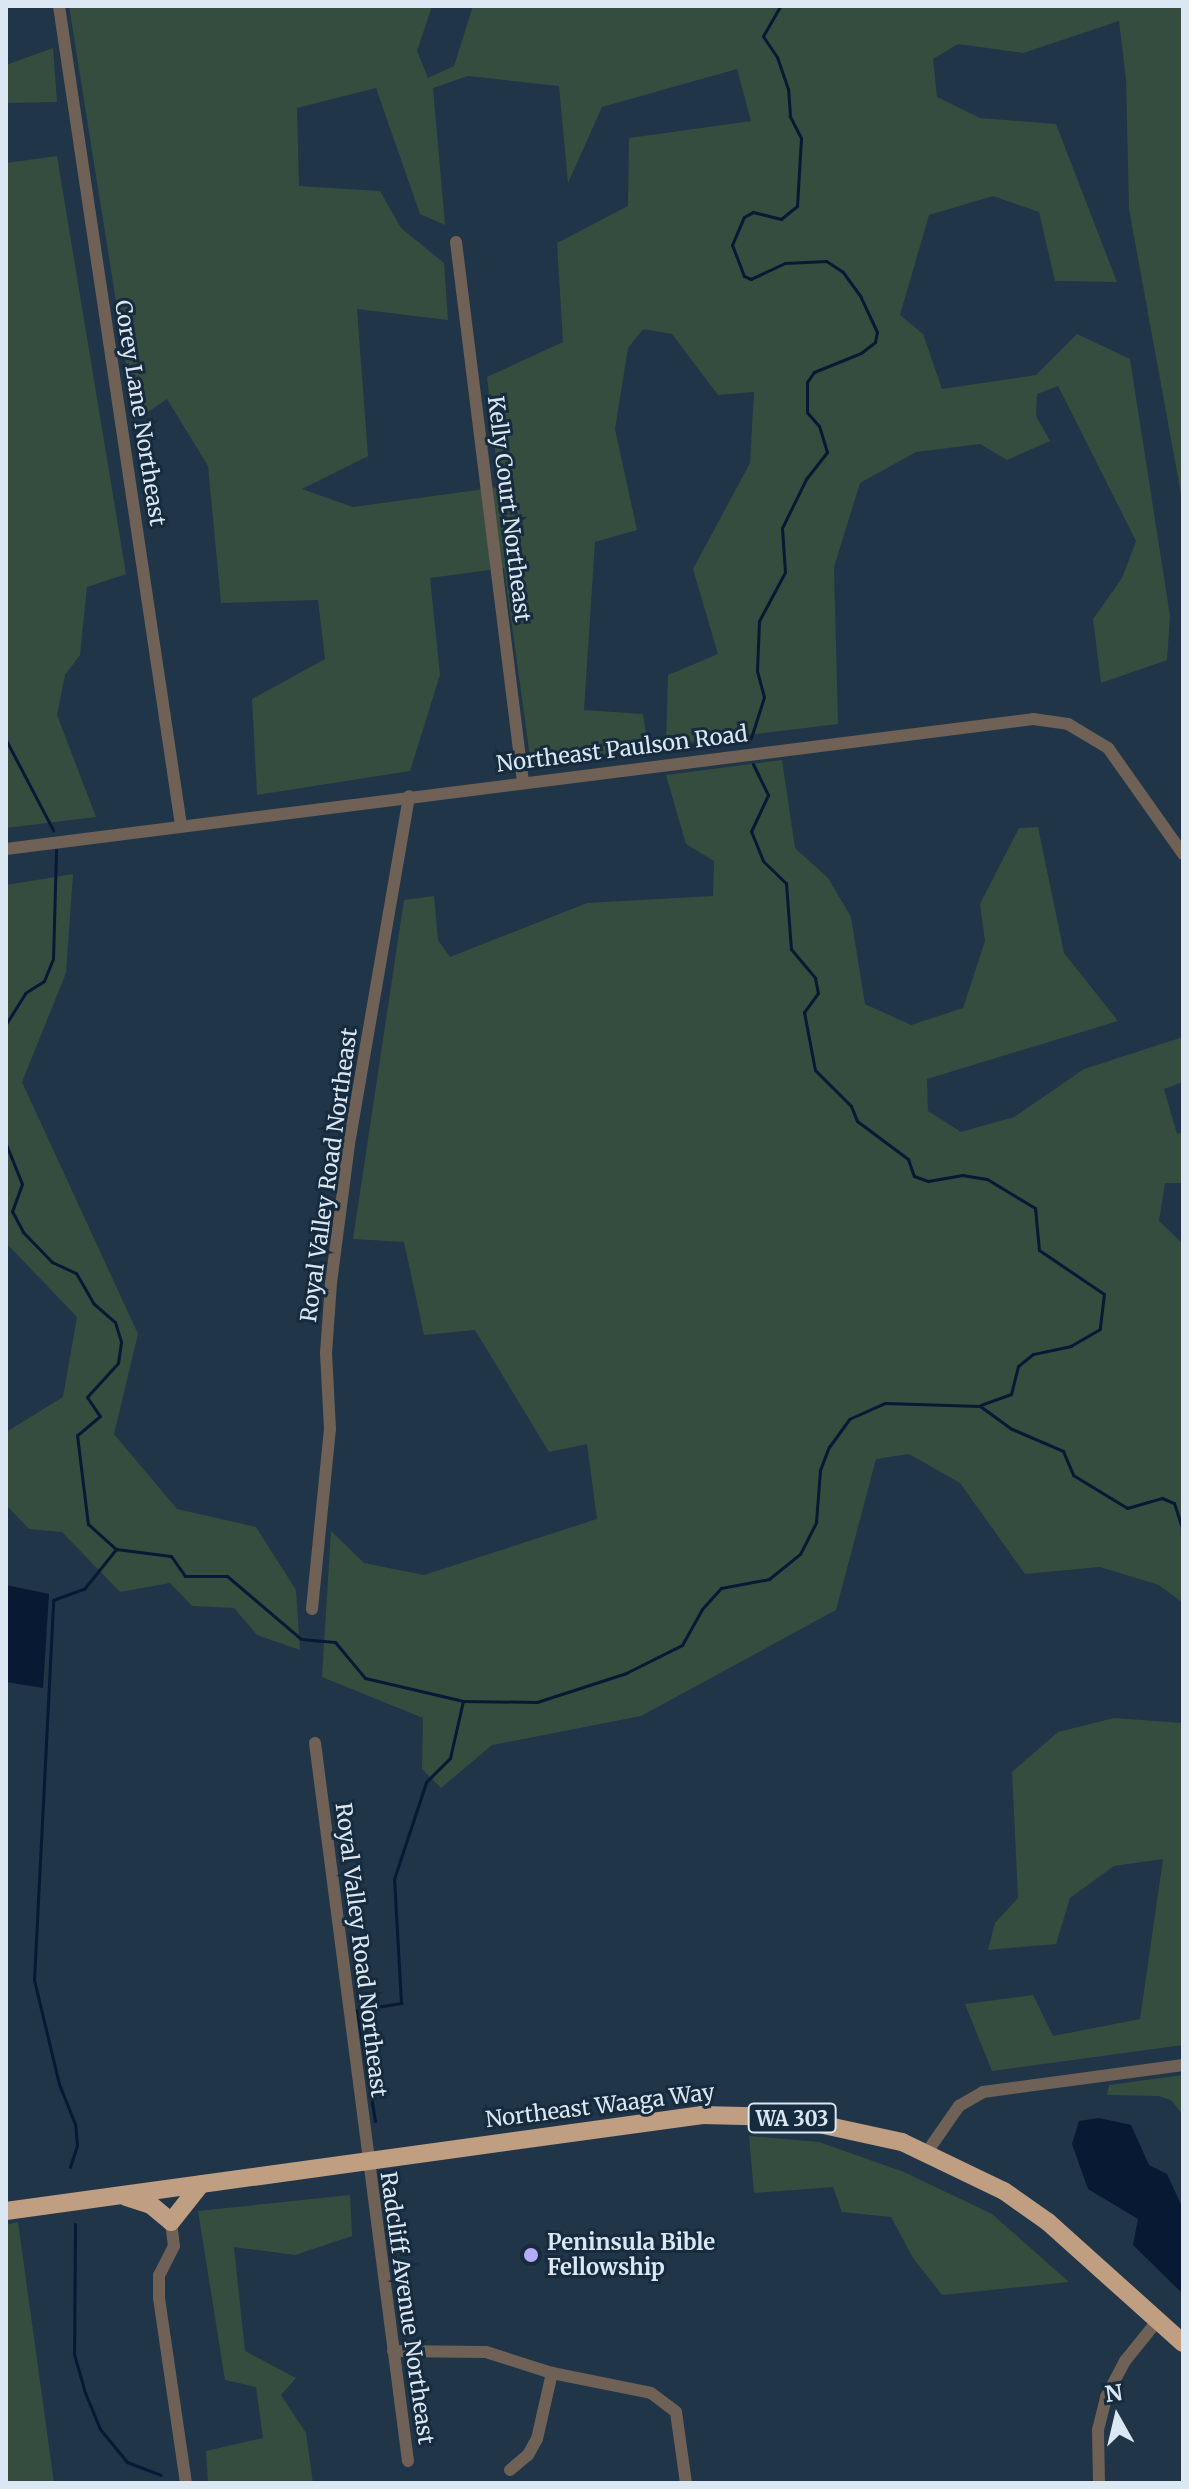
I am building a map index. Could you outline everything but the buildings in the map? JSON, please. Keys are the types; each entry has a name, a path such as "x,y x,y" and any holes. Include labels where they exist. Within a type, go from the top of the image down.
{"highway":[{"name":"Northeast Waaga Way","path":"6,2211 733,2113 831,2124 927,2152 1027,2206 1183,2343"},
{"path":"121,2196 151,2205 171,2222 201,2184"}],"street":[{"name":"Corey Lane Northeast","path":"59,6 181,825"},
{"name":"Kelly Court Northeast","path":"456,242 523,782"},
{"name":"Northeast Paulson Road","path":"6,849 1033,719 1068,724 1108,748 1183,854"},
{"name":"Royal Valley Road Northeast","path":"312,1609 330,1429 329,1303 349,1144 409,796"},
{"name":"Royal Valley Road Northeast","path":"315,1743 367,2161"},
{"path":"927,2152 959,2106 983,2092 1183,2065"},
{"name":"Radcliff Avenue Northeast","path":"367,2161 408,2461"},
{"path":"171,2222 174,2246 159,2275 159,2298 186,2483"},
{"path":"1099,2483 1097,2440 1106,2397 1125,2361 1158,2320"},
{"path":"393,2351 486,2352 552,2373 651,2393 667,2402 676,2412 686,2483"},
{"path":"510,2470 528,2455 537,2439 552,2373"}],"green space":[{"path":"69,6 432,6 417,51 428,78 454,66 473,6 1183,6 1183,505 1129,209 1126,79 1119,21 1023,53 958,44 933,59 937,97 980,118 1056,124 1117,282 1055,281 1039,212 993,196 929,215 900,315 923,334 942,389 1036,375 1077,334 1130,359 1170,616 1167,660 1101,683 1093,619 1122,578 1136,541 1058,386 1037,394 1036,416 1050,441 1007,460 980,444 916,452 860,483 834,567 838,724 666,745 668,675 718,654 693,569 750,463 754,392 718,395 672,334 643,329 628,348 615,429 637,530 595,542 584,710 643,714 648,749 531,764 504,568 430,578 440,675 410,771 257,795 252,699 325,659 318,600 221,603 208,466 167,399 135,421","holes":["737,69 751,121 629,138 628,206 557,243 563,342 487,377 499,487 353,507 302,489 368,456 357,309 448,320 444,263 401,228 380,191 299,186 297,108 376,88 420,214 445,225 433,88 468,76 559,86 568,183 602,107"]},
{"path":"53,48 57,102 6,103 6,65"},
{"path":"57,156 126,574 87,587 80,655 65,675 57,715 96,817 6,828 6,163"},
{"path":"782,760 795,848 828,878 851,917 865,1004 911,1025 963,1008 985,941 980,904 1019,828 1038,827 1064,953 1118,1021 927,1079 928,1111 961,1132 1014,1117 1084,1069 1183,1037 1183,1082 1164,1089 1177,1134 1183,1132 1183,1183 1165,1183 1159,1221 1183,1244 1183,1603 1159,1585 1100,1567 1025,1574 960,1483 909,1454 876,1459 836,1610 641,1716 492,1745 441,1788 422,1769 423,1718 322,1677 331,1531 364,1563 424,1575 597,1519 587,1444 549,1452 475,1330 424,1335 404,1242 353,1239 404,900 434,896 438,940 450,957 587,903 713,896 714,861 686,844 666,775"},
{"path":"73,874 66,973 22,1082 138,1334 114,1434 177,1509 256,1527 296,1590 300,1650 257,1635 234,1608 192,1606 170,1583 120,1592 62,1532 29,1529 6,1505 6,1432 63,1397 77,1317 6,1243 6,885"},
{"path":"1114,1718 1183,1723 1183,2045 992,2071 965,2004 1033,1995 1053,2036 1140,2019 1163,1859 1114,1866 1070,1898 1056,1944 988,1950 995,1923 1018,1898 1012,1772 1058,1732"},
{"path":"1183,2075 1183,2115 1171,2100 1158,2096 1107,2095 1109,2085"},
{"path":"749,2136 819,2142 904,2172 992,2214 1069,2282 942,2295 913,2258 891,2217 842,2212 833,2187 754,2193"},
{"path":"350,2195 352,2236 295,2255 234,2247 245,2351 296,2378 281,2395 306,2433 313,2483 208,2483 206,2451 263,2438 256,2387 225,2380 198,2211"},
{"path":"18,2222 54,2483 6,2483 6,2225"}],"water":[{"path":"6,1585 49,1594 43,1688 6,1682"},
{"path":"1099,2118 1131,2125 1149,2165 1167,2174 1183,2209 1183,2294 1133,2245 1138,2219 1088,2189 1072,2144 1079,2121"}],"waterway":[{"path":"751,738 764,697 757,671 759,621 785,572 782,528 806,479 827,452 819,426 807,412 807,382 814,372 861,353 875,342 877,332 861,297 843,272 826,261 785,263 751,279 744,276 732,245 744,217 753,212 781,219 797,206 801,138 790,116 788,89 777,57 763,36 780,6"},
{"path":"6,740 53,830"},
{"path":"753,764 768,795 751,831 763,861 786,883 791,949 815,978 818,993 804,1012 815,1070 851,1106 857,1121 908,1159 914,1176 928,1181 962,1175 987,1179 1035,1208 1039,1250 1104,1294 1100,1329 1071,1346 1033,1354 1018,1366 1011,1394 981,1405"},
{"path":"6,1024 25,993 44,981 53,959 56,850"},
{"path":"6,1144 22,1184 12,1211 23,1232 52,1262 76,1273 93,1303 115,1322 121,1342 118,1363 87,1397 100,1416 77,1435 88,1524 116,1549 171,1556 185,1576 227,1576 301,1639 335,1642 365,1678 463,1701 537,1702 626,1673 682,1645 702,1609 721,1588 769,1579 800,1554 816,1522 820,1470 829,1447 849,1419 885,1403 980,1406 1012,1429 1063,1451 1073,1475 1127,1508 1162,1498 1174,1503 1183,1530"},
{"path":"70,2167 77,2145 75,2124 59,2084 34,1980 53,1600 84,1589 116,1549"},
{"path":"375,2121 357,2010 401,2003 394,1879 426,1782 450,1758 463,1701"},
{"path":"75,2224 74,2354 84,2390 100,2429 127,2462 161,2475"}],"place":[{"name":"Peninsula Bible Fellowship","path":"531,2255"}]}
